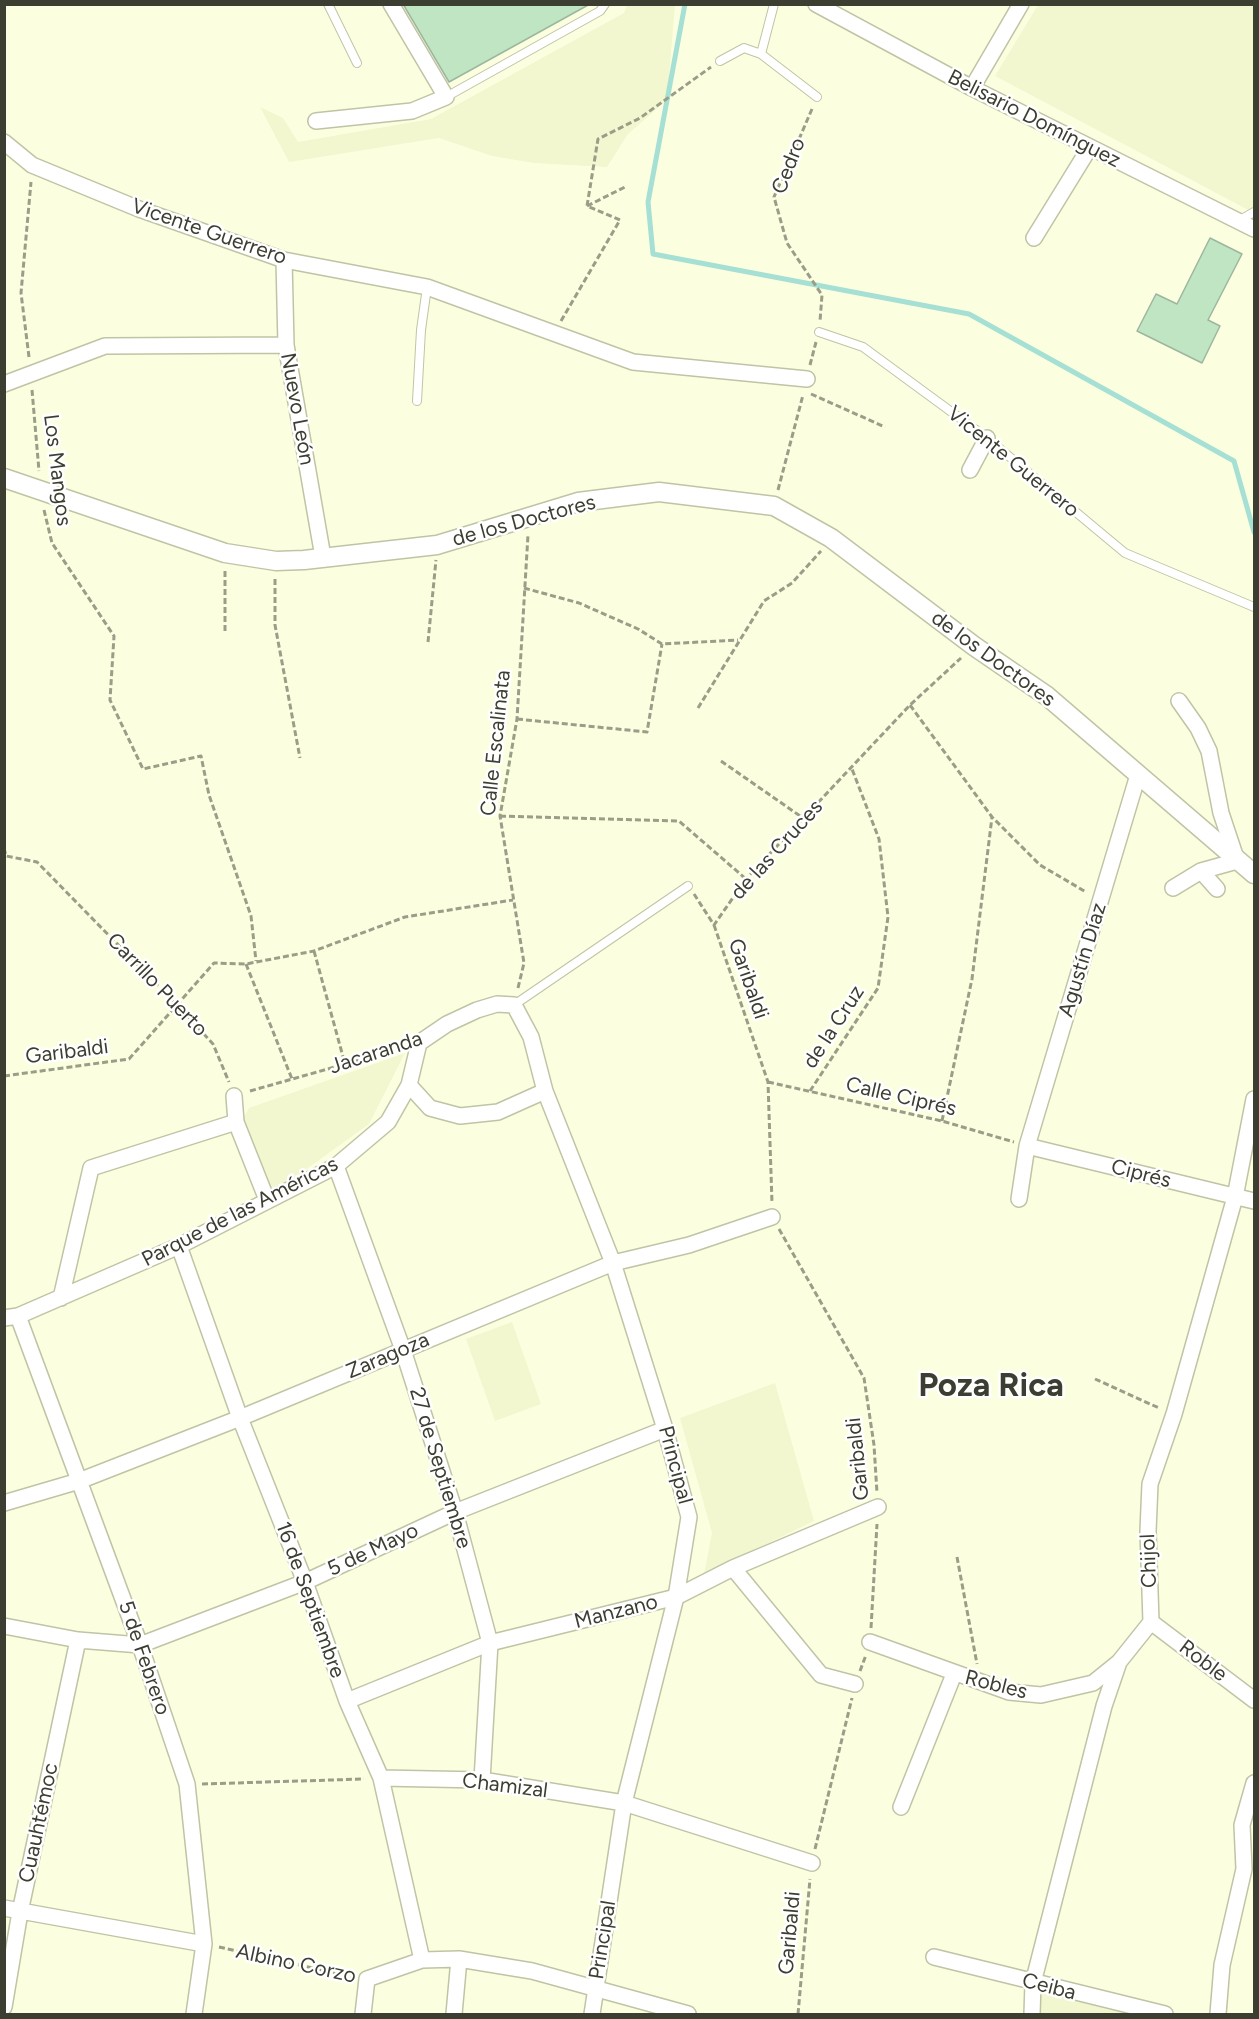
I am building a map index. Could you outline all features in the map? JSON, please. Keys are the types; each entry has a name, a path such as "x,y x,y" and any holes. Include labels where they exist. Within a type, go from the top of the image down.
{"street":[{"path":"316,121 412,111 446,97 391,4"},
{"name":"Belisario Domínguez","path":"816,4 972,88 1254,229"},
{"path":"972,88 1021,4"},
{"name":"Vicente Guerrero","path":"4,142 33,165 139,209 284,260 427,287 633,362 805,385"},
{"path":"1034,238 1090,147"},
{"name":"Nuevo León","path":"284,260 286,345 323,557"},
{"path":"4,384 105,346 286,345"},
{"path":"970,470 987,438"},
{"name":"de los Doctores","path":"4,478 225,553 276,561 437,545 578,502 659,492 774,506 831,538 974,646 1047,696 1254,874"},
{"path":"1173,888 1201,871 1237,861 1221,813 1209,751 1198,728 1179,701"},
{"name":"Agustín Díaz","path":"1019,1199 1027,1146 1138,775"},
{"path":"1201,871 1217,889"},
{"name":"Jacaranda","path":"419,1043 447,1024 477,1010 497,1005 514,1005"},
{"name":"Principal","path":"514,1005 531,1037 545,1091 613,1263 665,1429 689,1517 676,1598 624,1803 592,2014"},
{"name":"Parque de las Américas","path":"11,1317 61,1298 179,1246 336,1166 388,1122 409,1085 419,1043"},
{"path":"409,1085 430,1108 459,1116 498,1112 545,1091"},
{"path":"234,1096 236,1122 267,1200"},
{"name":"Chijol","path":"1151,1622 1148,1531 1150,1484 1174,1414 1235,1197 1254,1099"},
{"path":"61,1298 91,1168 236,1122"},
{"name":"Ciprés","path":"1027,1146 1254,1201"},
{"name":"27 de Septiembre","path":"336,1166 403,1350 455,1512 490,1643 482,1780"},
{"name":"Zaragoza","path":"4,1503 79,1481 240,1418 613,1263 689,1245 772,1217"},
{"name":"16 de Septiembre","path":"179,1246 240,1418 305,1582 346,1701 381,1778 422,1960"},
{"name":"5 de Febrero","path":"11,1317 79,1481 140,1644 187,1784 204,1944 194,2014"},
{"name":"5 de Mayo","path":"4,1626 78,1640 140,1644 305,1582 455,1512 665,1429"},
{"name":"Manzano","path":"346,1701 490,1643 676,1598 733,1568 878,1507"},
{"path":"733,1568 821,1675 855,1684"},
{"path":"1032,2014 1033,1983 1091,1748 1119,1662 1151,1622"},
{"name":"Roble","path":"1151,1622 1254,1700"},
{"name":"Cuauhtémoc","path":"4,2007 21,1912 78,1640"},
{"name":"Robles","path":"870,1642 1009,1692 1041,1695 1093,1683 1119,1662"},
{"path":"901,1807 954,1674"},
{"name":"Chamizal","path":"381,1778 482,1780 624,1803 812,1863"},
{"path":"1218,2014 1222,1965 1244,1869 1242,1825 1254,1783"},
{"path":"4,1908 204,1944"},
{"name":"Ceiba","path":"934,1957 1165,2014"},
{"path":"454,2014 459,1959"},
{"name":"Albino Corzo","path":"367,1979 422,1960 459,1959 532,1971 688,2014"},
{"path":"363,2014 367,1979"}],"lane":[{"path":"328,4 357,63"},
{"path":"446,97 600,11 605,4"},
{"path":"761,54 774,4"},
{"path":"720,61 744,48 761,54 817,97"},
{"path":"1238,221 1254,212"},
{"path":"417,401 421,330 427,287"},
{"name":"Vicente Guerrero","path":"819,332 863,346 987,438 1125,553 1254,606"},
{"path":"514,1005 688,886"}],"path":[{"path":"587,206 598,139 640,118 720,61"},
{"name":"Cedro","path":"817,97 774,197 787,243 822,295 819,332"},
{"name":"Los Mangos","path":"33,165 21,293 31,374 40,491 52,543 114,636 110,700 143,770 201,756 209,795 251,916 256,961"},
{"path":"587,206 627,186"},
{"path":"553,334 620,220 587,206"},
{"path":"774,506 819,332"},
{"path":"805,385 885,427"},
{"name":"Calle Escalinata","path":"514,1005 524,963 500,816 517,719 529,517"},
{"path":"699,708 738,640 764,602 792,583 831,538"},
{"path":"428,642 437,545"},
{"path":"225,553 225,633"},
{"path":"276,561 275,625 300,758"},
{"path":"524,588 579,603 638,629 662,644 738,640"},
{"path":"517,719 647,732 662,644"},
{"name":"de las Cruces","path":"688,886 714,925 746,879 910,705 974,646"},
{"path":"910,705 992,817 1040,865 1101,901"},
{"path":"721,761 803,818"},
{"name":"de la Cruz","path":"810,1091 878,988 888,917 879,839 852,769"},
{"path":"500,816 679,821 746,879"},
{"path":"942,1121 972,979 992,817"},
{"name":"Carrillo Puerto","path":"4,848 6,856 37,862 177,1005 213,1044 234,1096"},
{"name":"Garibaldi","path":"4,1076 129,1059 214,963 246,963 314,951 405,917 513,900"},
{"name":"Garibaldi","path":"714,925 768,1082 772,1217 864,1378 874,1445 878,1507 870,1642 855,1684 812,1863 798,2014"},
{"path":"314,951 345,1064"},
{"path":"246,963 292,1079"},
{"name":"Jacaranda","path":"234,1096 419,1043"},
{"name":"Calle Ciprés","path":"768,1082 942,1121 1027,1146"},
{"path":"1095,1379 1174,1414"},
{"path":"957,1557 981,1682"},
{"path":"187,1784 381,1778"},
{"name":"Albino Corzo","path":"204,1944 367,1979"}],"shaded area":[{"path":"627,5 675,5 667,100 628,134 607,167 534,163 492,156 439,138 289,162 260,107 283,118 298,142 431,119 624,13"},
{"path":"1038,5 1254,5 1254,213 995,76"},
{"path":"405,1053 369,1124 269,1196 243,1119 249,1108"},
{"path":"512,1322 541,1404 495,1421 466,1339"},
{"path":"775,1383 814,1521 704,1574 712,1533 680,1418"},
{"path":"1038,1980 1174,2014 1027,2014"}],"building":[{"path":"403,4 590,4 449,82"},
{"path":"1210,238 1242,254 1208,320 1220,326 1202,363 1137,331 1156,294 1177,304"}],"waterway":[{"path":"685,4 648,202 653,254 969,314 1234,461 1254,532"}],"district":[{"name":"Poza Rica","path":"991,1386"}]}
